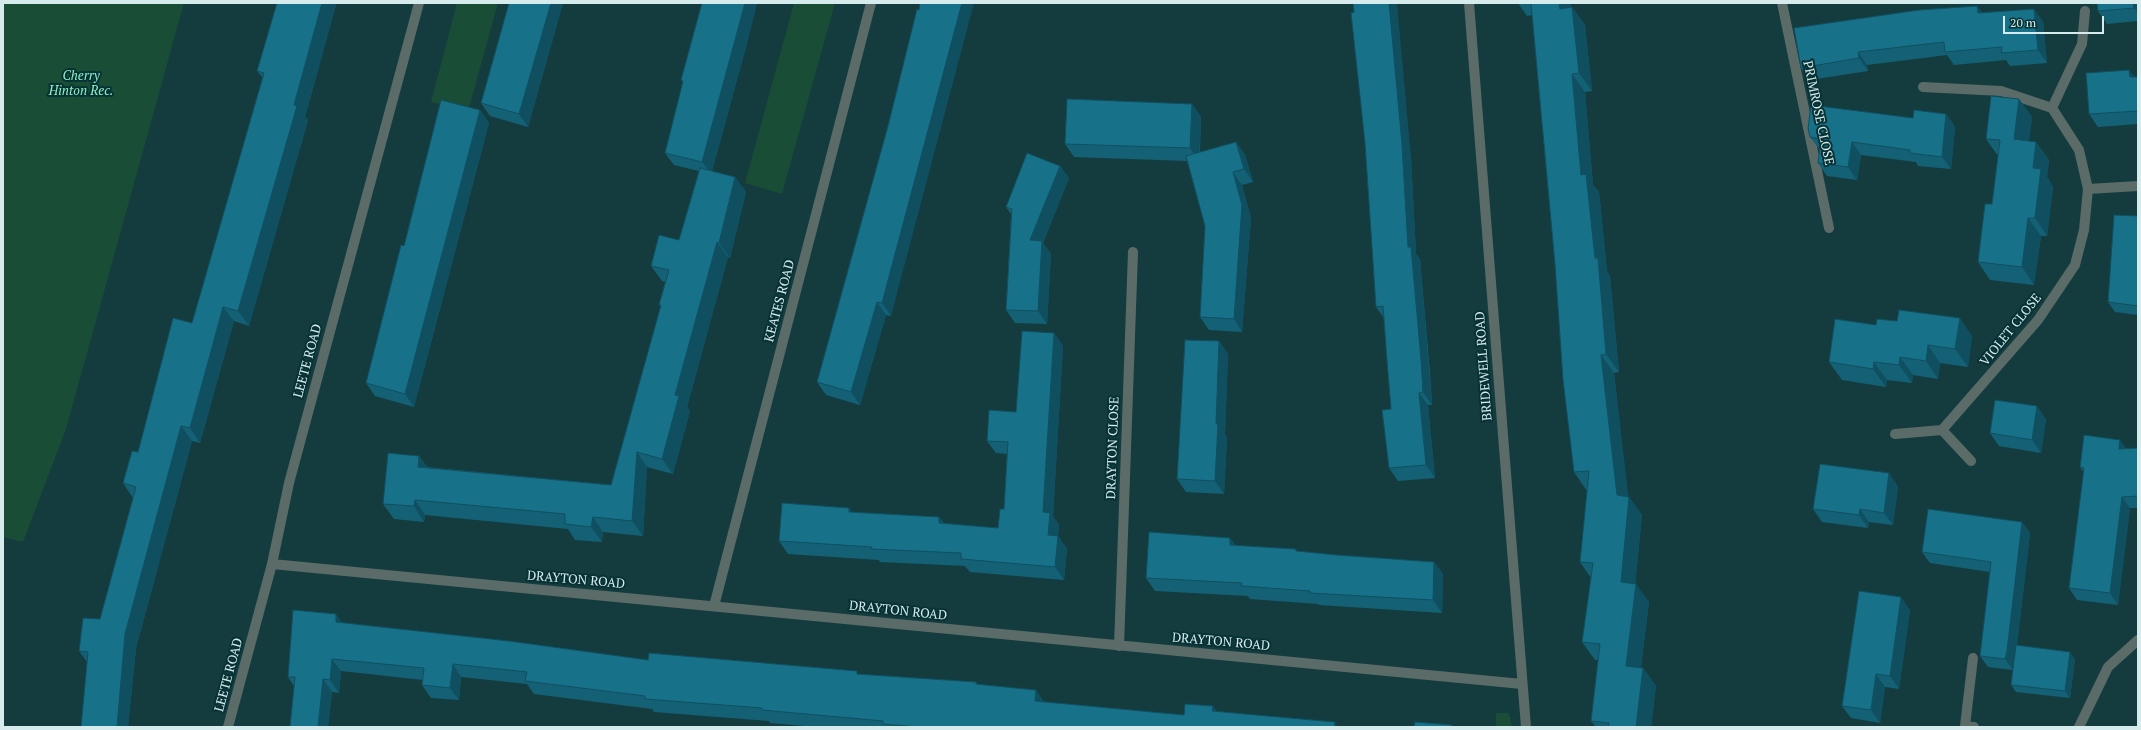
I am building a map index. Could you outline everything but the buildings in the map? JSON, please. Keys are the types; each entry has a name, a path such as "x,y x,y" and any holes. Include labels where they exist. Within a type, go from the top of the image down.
{"street":[{"name":"LEETE ROAD","path":"228,727 272,564 289,483 419,3"},
{"name":"KEATES ROAD","path":"714,606 871,3"},
{"name":"BRIDEWELL ROAD","path":"1469,3 1526,727"},
{"name":"PRIMROSE CLOSE","path":"1782,3 1829,228"},
{"path":"1923,87 2002,91 2052,108 2082,44 2085,11"},
{"name":"VIOLET CLOSE","path":"1942,430 2038,320 2076,265 2084,230 2088,188 2079,150 2052,108"},
{"path":"2088,188 2138,186"},
{"name":"DRAYTON CLOSE","path":"1119,646 1133,252"},
{"path":"1895,434 1942,430 1971,461"},
{"name":"DRAYTON ROAD","path":"272,564 1522,684"},
{"path":"2079,727 2108,667 2138,640"},
{"path":"1973,658 1965,726 1974,727"}],"green space":[{"name":"Cherry Hinton Rec.","path":"3,3 184,3 66,429 23,542 3,537"},
{"path":"457,3 498,3 468,111 431,102"},
{"path":"794,3 835,3 782,194 745,183"},
{"path":"1496,713 1509,713 1512,727 1496,727"}]}
